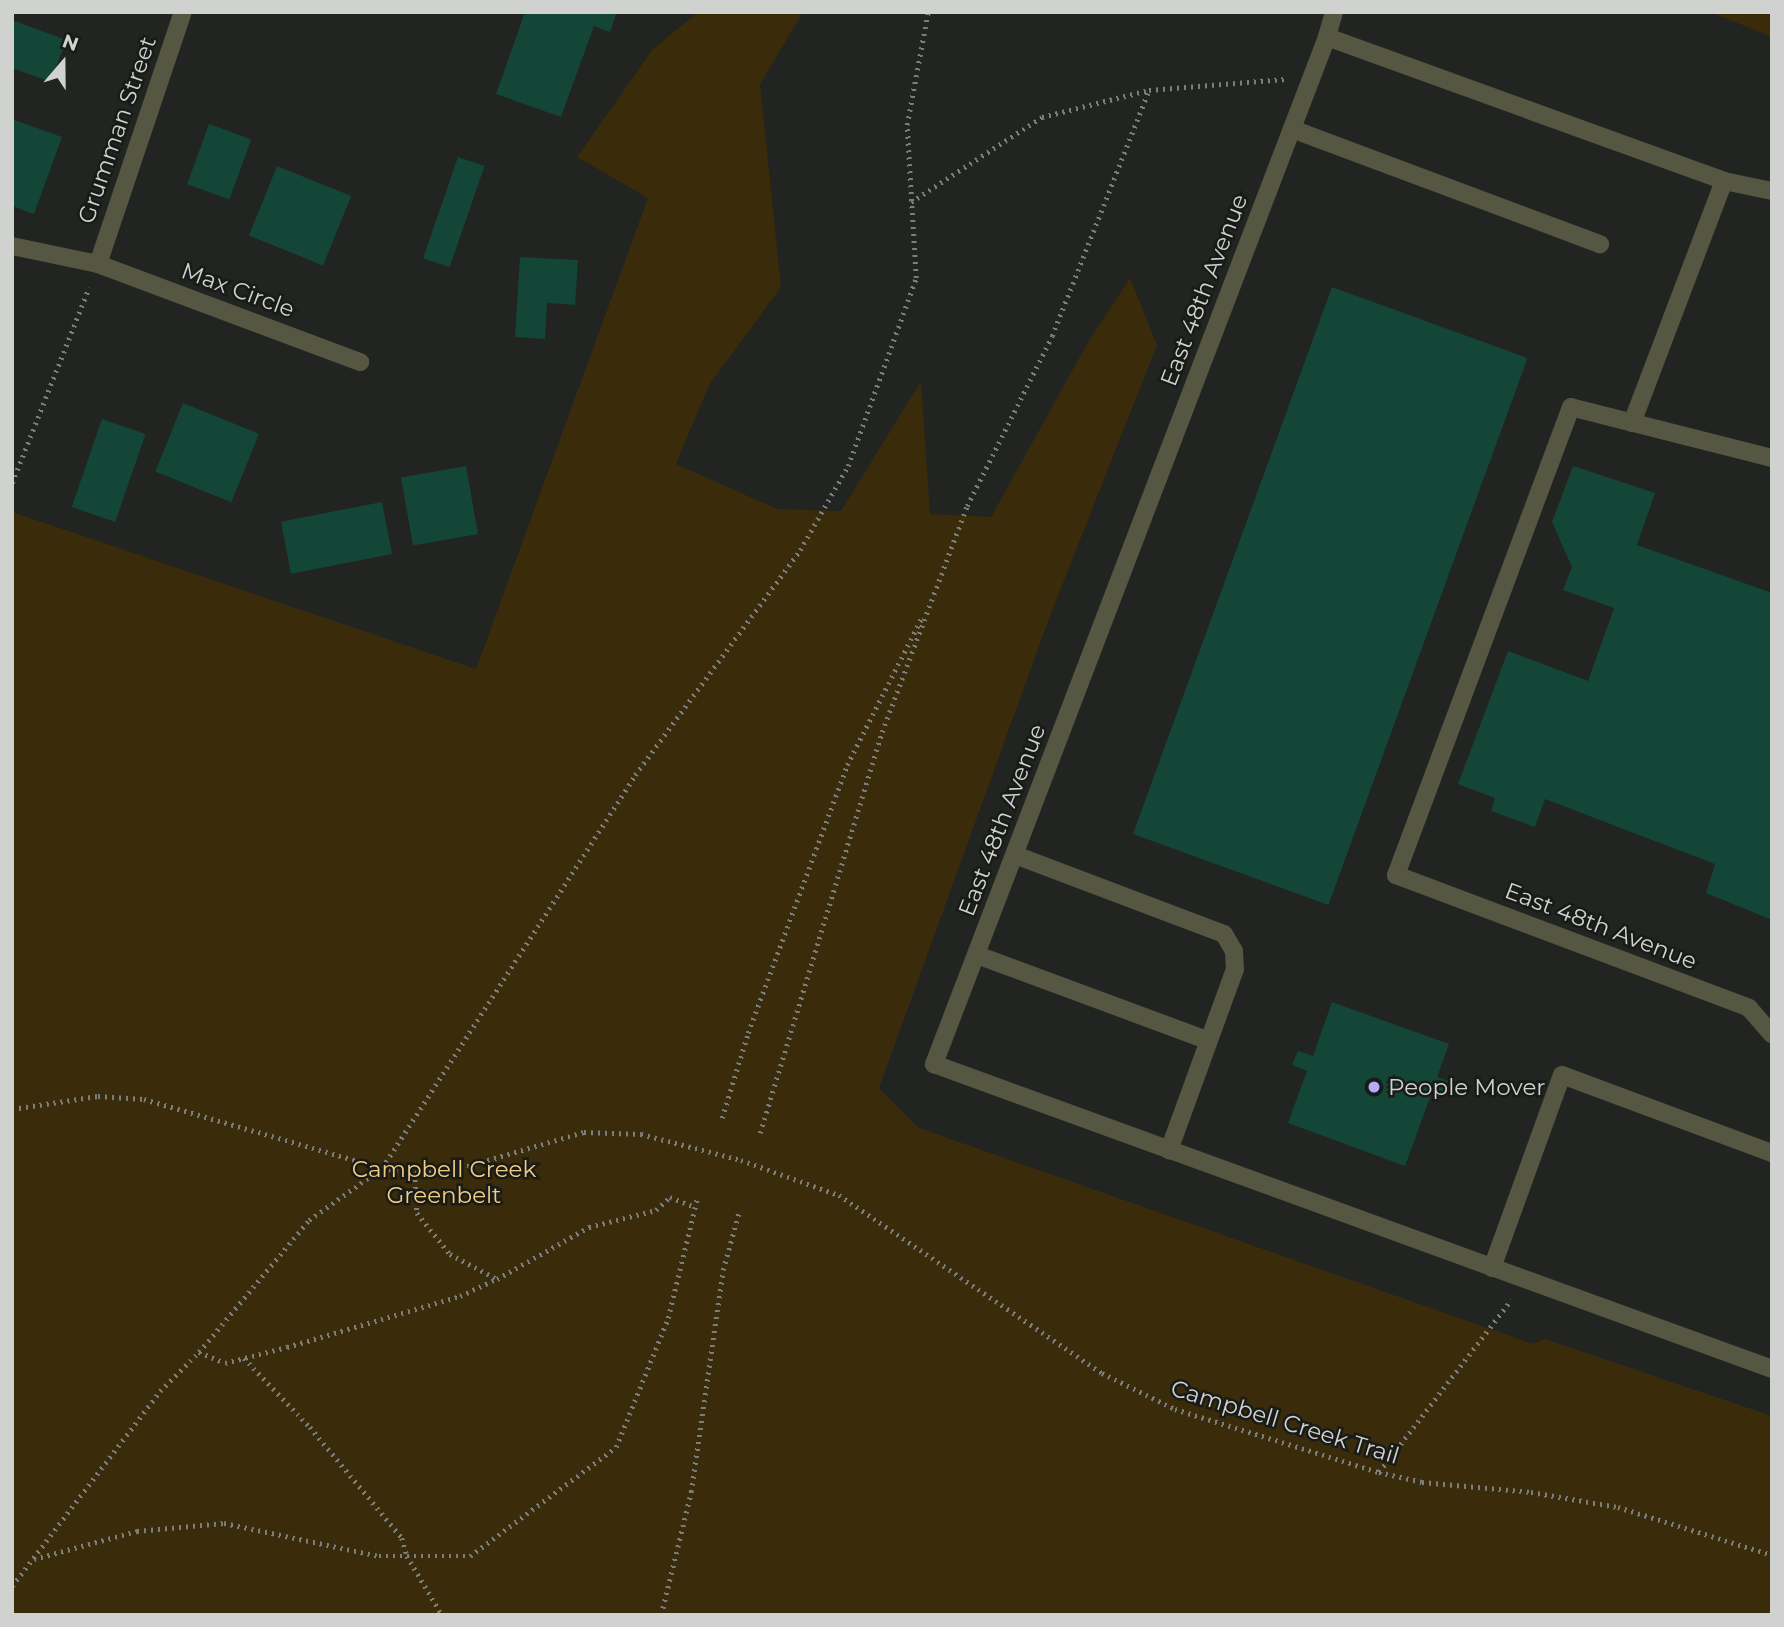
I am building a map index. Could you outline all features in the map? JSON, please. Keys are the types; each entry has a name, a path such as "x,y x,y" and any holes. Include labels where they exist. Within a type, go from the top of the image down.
{"street":[{"name":"Grumman Street","path":"98,264 183,12"},
{"name":"East 48th Avenue","path":"1334,12 1327,37 934,1064 1772,1369"},
{"path":"1327,37 1724,181 1772,191"},
{"path":"1292,129 1600,244"},
{"path":"1632,423 1724,181"},
{"name":"Max Circle","path":"12,246 98,264 360,362"},
{"name":"East 48th Avenue","path":"1772,458 1571,407 1396,875 1749,1008 1772,1034"},
{"path":"1014,855 1224,934 1234,951 1235,969 1169,1150"},
{"path":"977,955 1209,1041"},
{"path":"1492,1268 1562,1076 1772,1153"}],"path":[{"path":"12,1586 160,1391 198,1352 309,1220 382,1168 635,775 800,550 848,466 916,278 907,125 928,12"},
{"path":"911,202 1042,117 1149,90 1311,77"},
{"path":"760,1133 882,733 932,598 967,506 1052,336 1149,90"},
{"path":"12,483 98,264"},
{"path":"722,1118 748,1033 847,765 932,598"},
{"path":"12,1109 97,1096 144,1099 382,1168 415,1172 417,1213 450,1254 497,1279"},
{"name":"Campbell Creek Trail","path":"415,1172 447,1172 584,1132 641,1134 741,1160 839,1195 1102,1373 1175,1409 1379,1472 1422,1482 1531,1492 1618,1507 1772,1555"},
{"path":"198,1352 225,1363 460,1296 497,1279 589,1227 656,1209 670,1197 695,1207"},
{"path":"34,1559 137,1531 224,1522 379,1556 470,1556 616,1447 668,1318 697,1199"},
{"path":"661,1615 691,1492 723,1270 739,1212"},
{"path":"1379,1472 1526,1281"},
{"path":"244,1358 310,1427 394,1528 407,1556 442,1615"}],"green space":[{"name":"Campbell Creek Greenbelt","path":"698,12 803,12 760,84 781,287 709,385 676,464 777,509 841,511 921,381 930,514 991,517 1088,342 1130,278 1157,345 1050,616 879,1088 919,1128 1533,1344 1545,1339 1772,1416 1772,1615 12,1615 12,512 476,669 648,198 577,157 653,49"},
{"path":"1710,12 1772,12 1772,37"}],"building":[{"path":"525,12 617,12 610,32 594,26 561,117 496,94"},
{"path":"12,20 66,40 51,82 12,68"},
{"path":"12,119 62,137 34,214 12,206"},
{"path":"209,124 251,139 229,200 187,184"},
{"path":"458,157 484,166 450,267 423,258"},
{"path":"277,166 351,196 323,266 249,236"},
{"path":"520,257 578,260 575,305 547,303 545,339 515,337"},
{"path":"1332,287 1527,358 1328,905 1133,834"},
{"path":"183,403 259,434 231,502 155,472"},
{"path":"102,419 145,434 115,522 72,507"},
{"path":"466,466 478,534 413,545 401,477"},
{"path":"1573,466 1655,493 1637,545 1772,593 1772,920 1706,893 1715,864 1545,799 1535,827 1491,811 1495,798 1458,784 1508,651 1588,681 1614,608 1563,590 1572,567 1552,522"},
{"path":"382,502 392,554 291,574 281,522"},
{"name":"People Mover","path":"1332,1002 1449,1044 1437,1077 1448,1081 1443,1095 1432,1092 1405,1166 1288,1123 1307,1071 1292,1065 1298,1051 1313,1056"}],"place":[{"name":"People Mover","path":"1374,1087"}]}
